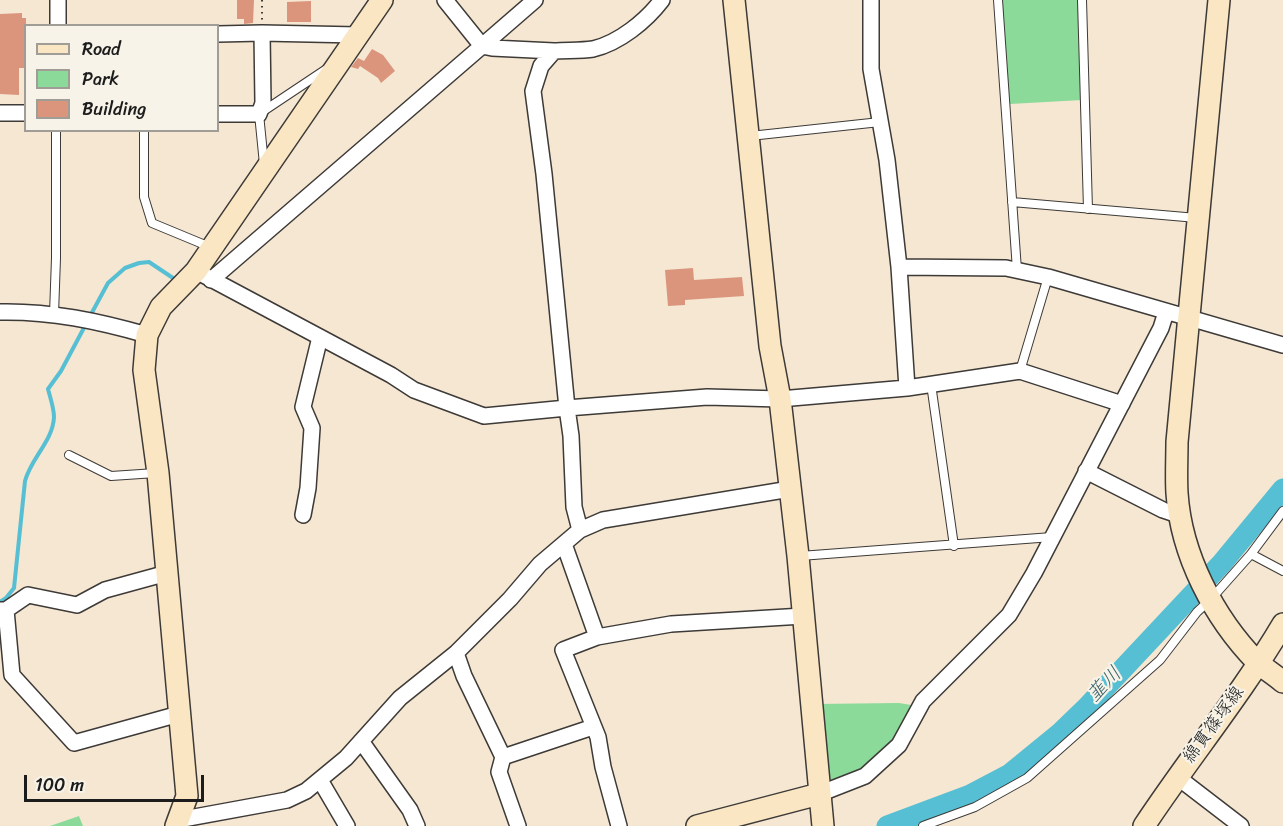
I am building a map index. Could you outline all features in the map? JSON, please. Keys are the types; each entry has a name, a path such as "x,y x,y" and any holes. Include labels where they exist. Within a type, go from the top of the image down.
{"street":[{"path":"58,0 58,24"},
{"path":"203,275 212,248 382,0"},
{"path":"445,0 480,43 554,51 593,49 607,43 640,24 662,0"},
{"path":"177,823 187,796 158,473 144,370 147,335 161,307 203,275 480,43 535,0"},
{"path":"734,0 770,346 780,399 798,556 823,826"},
{"path":"871,0 871,69 887,160 899,267 908,388"},
{"path":"1219,0 1177,450 1177,495 1183,531 1198,574 1210,598 1233,633 1258,663 1283,682"},
{"path":"219,114 260,114 263,104 262,33"},
{"path":"219,34 358,35"},
{"path":"554,51 541,66 533,91 544,174 571,436 574,507 580,531"},
{"path":"0,113 24,113"},
{"path":"899,267 1017,270 1283,345"},
{"path":"203,275 391,375 414,390 484,416 707,397 780,399 908,388 1020,371 1122,404"},
{"path":"0,312 54,314 95,321 147,335"},
{"path":"697,826 819,794 866,776 899,745 922,701 1009,615 1122,404 1161,328 1166,312"},
{"path":"303,515 308,488 312,428 303,407 320,337"},
{"path":"1086,471 1163,510 1180,516"},
{"path":"177,823 287,800 306,791 346,758 400,698 456,653 540,564 580,531 603,520 790,489"},
{"path":"564,544 597,637"},
{"path":"167,573 105,590 77,605 28,595 3,610 12,675 74,743 179,714"},
{"path":"619,826 603,767 598,737 563,650 597,637 671,624 803,616"},
{"name":"綿貫篠塚線","path":"1144,826 1176,776 1218,723 1282,630"},
{"path":"456,653 464,676 503,757 499,772 518,826"},
{"path":"503,757 593,727"},
{"path":"361,741 410,810 417,826"},
{"path":"1176,776 1241,826"},
{"path":"320,780 347,826"}],"lane":[{"path":"998,0 1017,270"},
{"path":"1082,0 1088,209"},
{"path":"264,171 260,114 325,70 336,67"},
{"path":"748,136 880,122"},
{"path":"54,314 56,132"},
{"path":"144,132 144,197 152,224 212,248"},
{"path":"1012,202 1198,218"},
{"path":"1020,371 1048,277"},
{"path":"931,384 954,546"},
{"path":"69,455 111,476 158,473"},
{"path":"924,826 975,807 1027,778 1160,660 1197,612 1251,554 1283,511"},
{"path":"798,556 1052,537"},
{"path":"1251,554 1283,571"}],"path":[{"path":"262,0 262,33"}],"green space":[{"path":"1000,0 1079,0 1082,100 1010,104"},
{"path":"899,703 911,705 897,737 864,773 823,788 815,704"},
{"path":"79,816 83,826 50,826"}],"building":[{"path":"237,0 254,0 253,23 244,24 244,19 237,19"},
{"path":"311,1 311,22 287,22 287,2"},
{"path":"22,13 22,18 26,18 24,68 19,68 19,95 0,94 0,14"},
{"path":"372,49 383,55 395,71 381,83 378,78 360,66 358,69 351,67 358,58 364,61"},
{"path":"693,268 694,280 742,277 744,296 685,300 685,305 668,306 665,270"}],"waterway":[{"path":"89,318 108,283 125,268 149,262 176,280"},
{"path":"0,602 14,588 25,481 53,426 53,406 48,389 61,371 86,324"},
{"name":"韮川","path":"887,826 970,795 1010,774 1059,734 1222,563 1283,489"}]}
